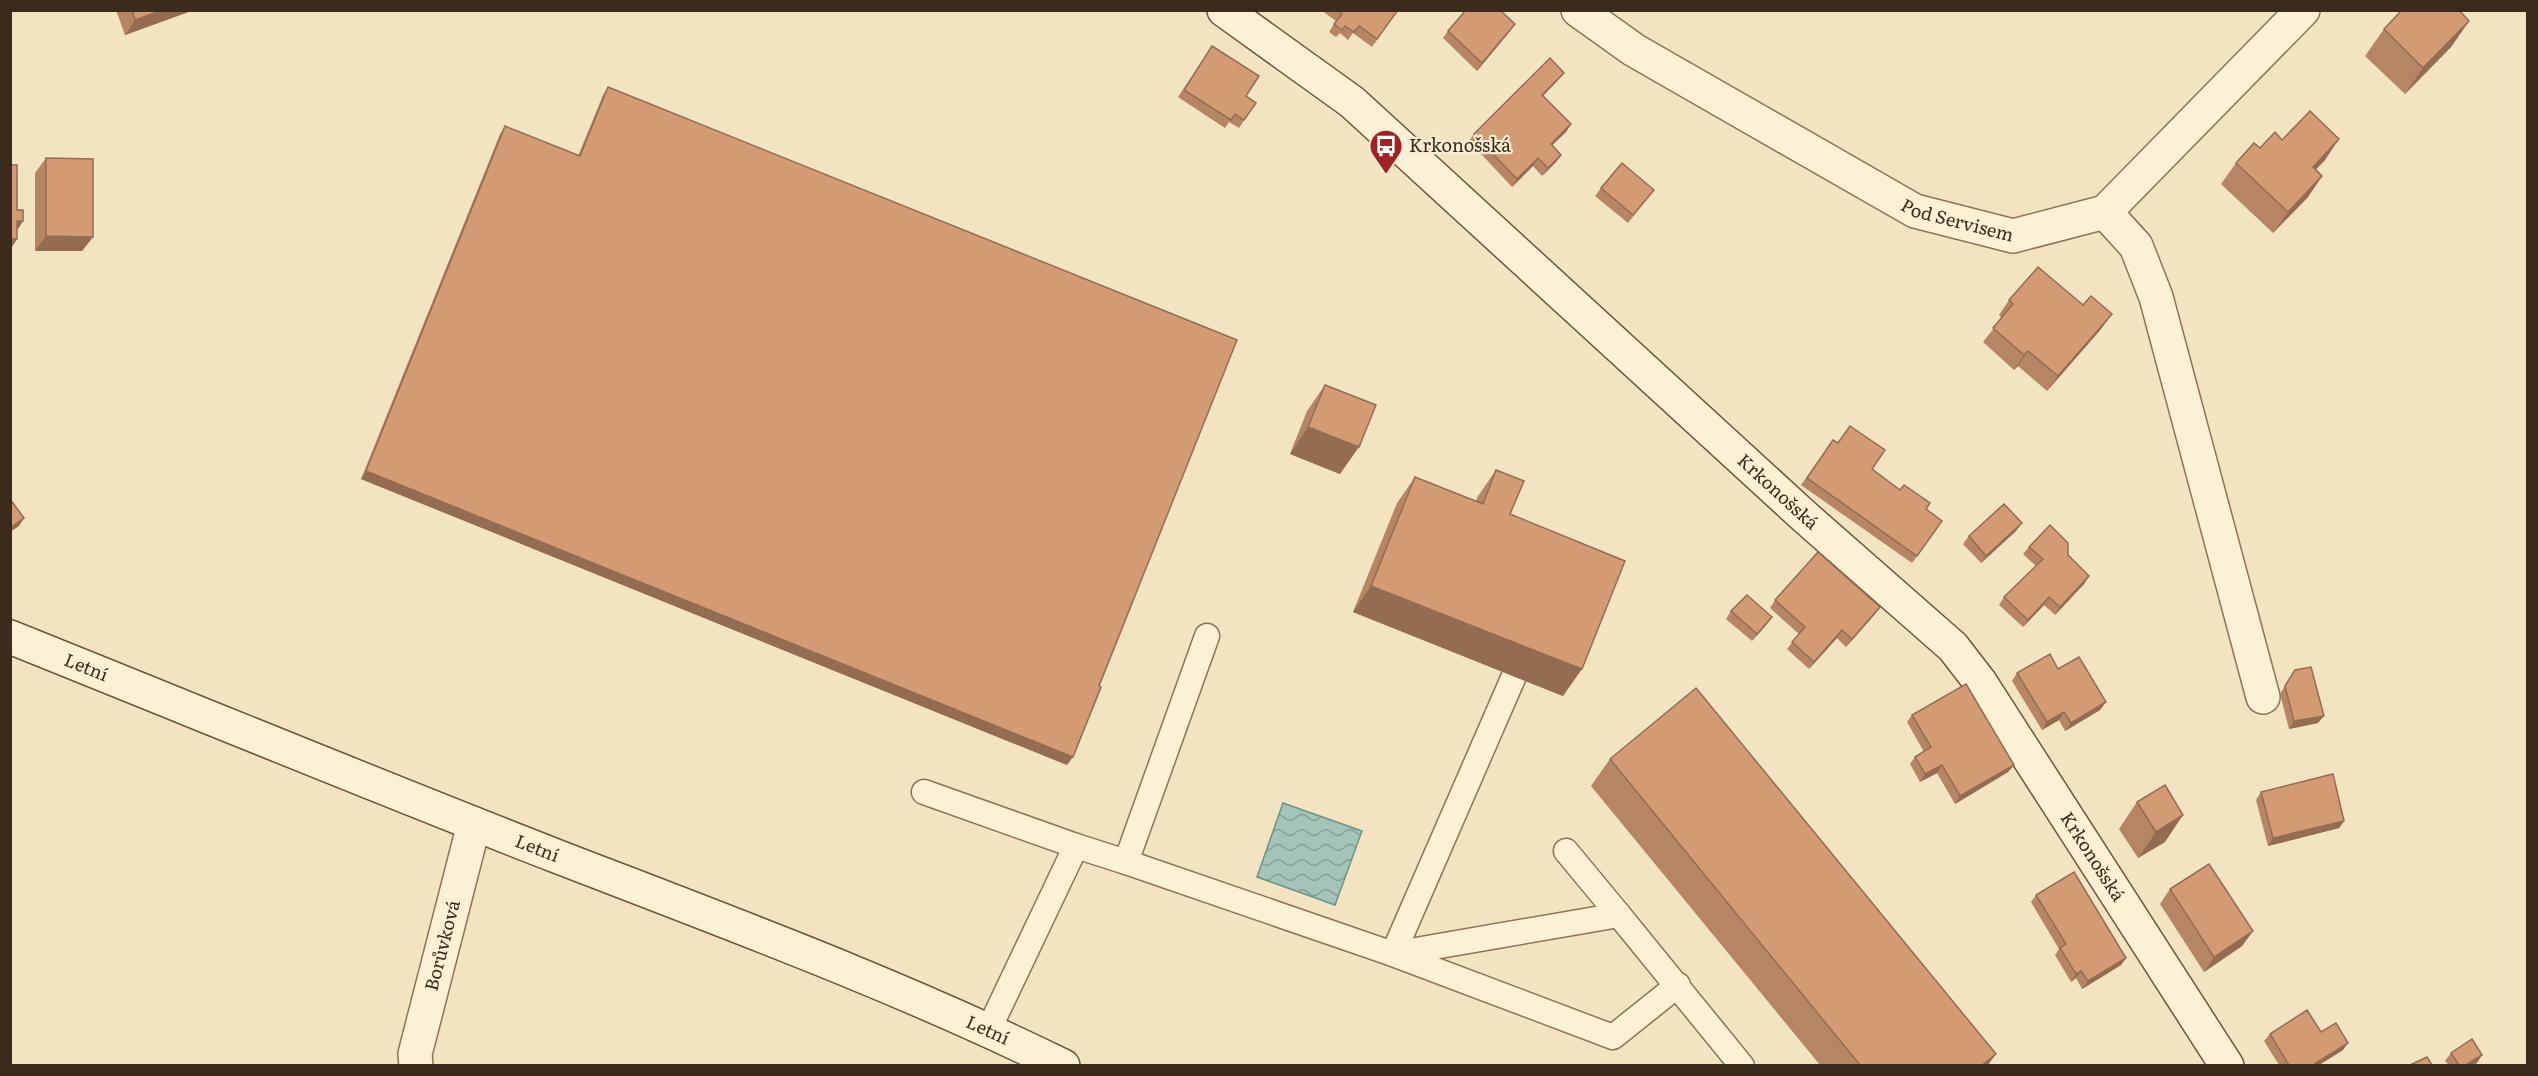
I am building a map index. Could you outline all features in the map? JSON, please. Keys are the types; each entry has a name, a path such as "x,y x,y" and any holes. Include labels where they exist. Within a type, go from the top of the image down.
{"street":[{"name":"Krkonošská","path":"1224,10 1352,102 1805,517 1953,647 1980,682 2227,1065"},
{"name":"Pod Servisem","path":"1578,10 1634,50 1915,211 2013,236 2105,212"},
{"path":"2263,697 2156,297 2136,246 2105,212 2303,10"},
{"name":"Letní","path":"10,637 474,824 890,986 989,1029 1063,1065"},
{"name":"Borůvková","path":"416,1065 415,1054 474,824"}],"lane":[{"path":"1126,862 1207,636"},
{"path":"1393,954 1514,676"},
{"path":"924,792 1393,954 1613,1037 1678,985"},
{"path":"989,1029 1076,846"},
{"path":"1566,851 1742,1065"},
{"path":"1393,954 1619,915"}],"water":[{"path":"1283,803 1362,831 1335,905 1257,877"}],"building":[{"path":"132,10 163,10 135,20"},
{"path":"1337,10 1398,10 1377,39 1359,26 1354,32 1345,26 1342,30 1334,24 1342,14"},
{"path":"1466,10 1500,10 1515,24 1482,63 1448,31"},
{"path":"2402,10 2459,10 2469,21 2423,68 2384,29"},
{"path":"1212,46 1259,76 1246,96 1256,103 1244,120 1235,114 1231,120 1184,90"},
{"path":"1550,58 1564,73 1542,95 1571,124 1551,144 1561,155 1548,168 1538,158 1517,179 1474,134"},
{"path":"608,87 1237,340 1073,757 366,471 505,126 580,156"},
{"path":"2310,111 2339,139 2313,167 2322,176 2288,212 2236,163 2254,143 2260,148 2275,132 2282,140"},
{"path":"46,158 93,159 93,237 46,236"},
{"path":"1622,163 1654,190 1633,215 1601,188"},
{"path":"10,165 17,165 17,210 23,210 23,221 17,221 17,239 10,239"},
{"path":"2038,267 2083,305 2091,296 2112,314 2058,376 2028,351 2024,355 1993,328 2013,304 2009,300"},
{"path":"1325,385 1376,405 1359,447 1308,427"},
{"path":"1850,426 1885,450 1872,469 1900,490 1904,485 1930,503 1926,509 1942,521 1917,556 1807,478 1833,440 1838,443"},
{"path":"1496,470 1524,481 1510,514 1625,561 1582,669 1371,586 1415,477 1483,504"},
{"path":"10,499 24,518 10,528"},
{"path":"2004,504 2022,523 1986,556 1969,536"},
{"path":"2050,525 2068,543 2068,555 2089,576 2060,607 2049,597 2028,620 2004,597 2043,559 2029,547"},
{"path":"1818,552 1880,607 1852,639 1842,630 1814,662 1792,642 1805,627 1775,600"},
{"path":"1747,595 1772,617 1757,634 1731,611"},
{"path":"2050,654 2058,669 2079,657 2106,702 2071,723 2064,712 2047,722 2017,673"},
{"path":"2311,667 2324,716 2294,721 2285,686 2295,670"},
{"path":"1966,684 2014,765 1960,796 1942,765 1925,774 1915,757 1931,747 1912,715"},
{"path":"1696,688 1996,1054 1982,1065 1860,1065 1610,759"},
{"path":"2333,774 2344,821 2273,838 2261,792"},
{"path":"2165,785 2183,815 2156,832 2137,802"},
{"path":"2209,864 2253,931 2214,957 2170,889"},
{"path":"2074,872 2126,958 2088,981 2081,971 2076,974 2060,948 2066,944 2036,895"},
{"path":"2307,1010 2321,1032 2336,1023 2348,1043 2313,1065 2289,1065 2270,1034"},
{"path":"2472,1039 2482,1055 2466,1065 2459,1065 2451,1053"},
{"path":"2427,1057 2432,1065 2410,1065"}],"place":[{"name":"Krkonošská","path":"1386,175"}]}
